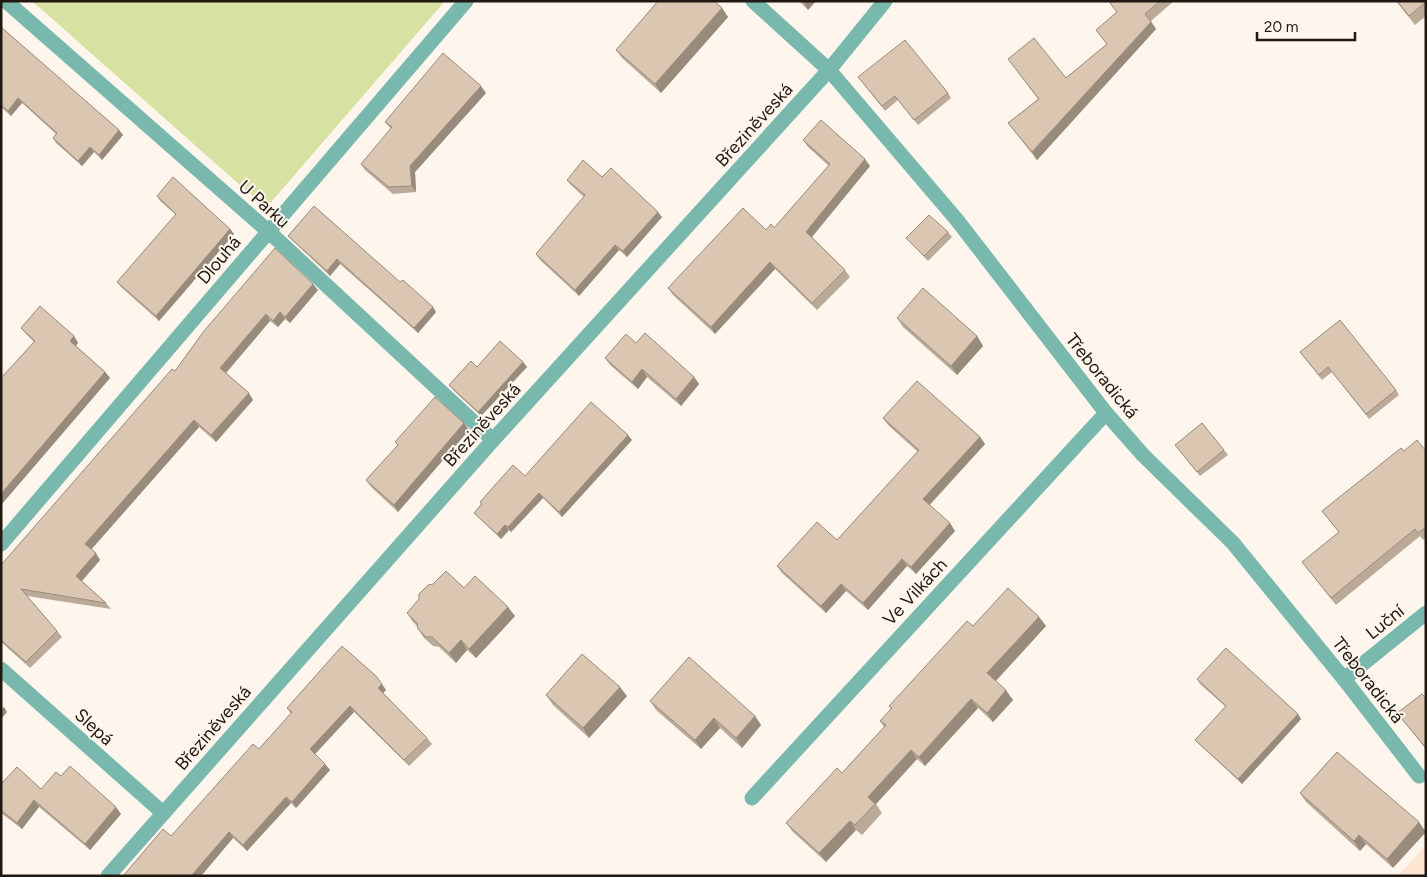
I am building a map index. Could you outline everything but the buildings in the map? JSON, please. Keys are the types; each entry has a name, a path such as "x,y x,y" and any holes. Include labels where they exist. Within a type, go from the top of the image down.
{"street":[{"name":"U Parku","path":"6,1 268,231 492,440"},
{"name":"Dlouhá","path":"1,544 466,1"},
{"name":"Třeboradická","path":"753,1 829,70 956,220 1106,413 1144,455 1233,543 1344,679 1419,776"},
{"name":"Březiněveská","path":"108,876 492,440 829,70 885,1"},
{"name":"Ve Vilkách","path":"752,798 1106,413"},
{"name":"Luční","path":"1344,679 1426,613"},
{"name":"Slepá","path":"1,669 163,813"}],"shaded area":[{"path":"1426,845 1426,876 1398,876"}],"green space":[{"path":"32,1 445,1 266,208"}]}
